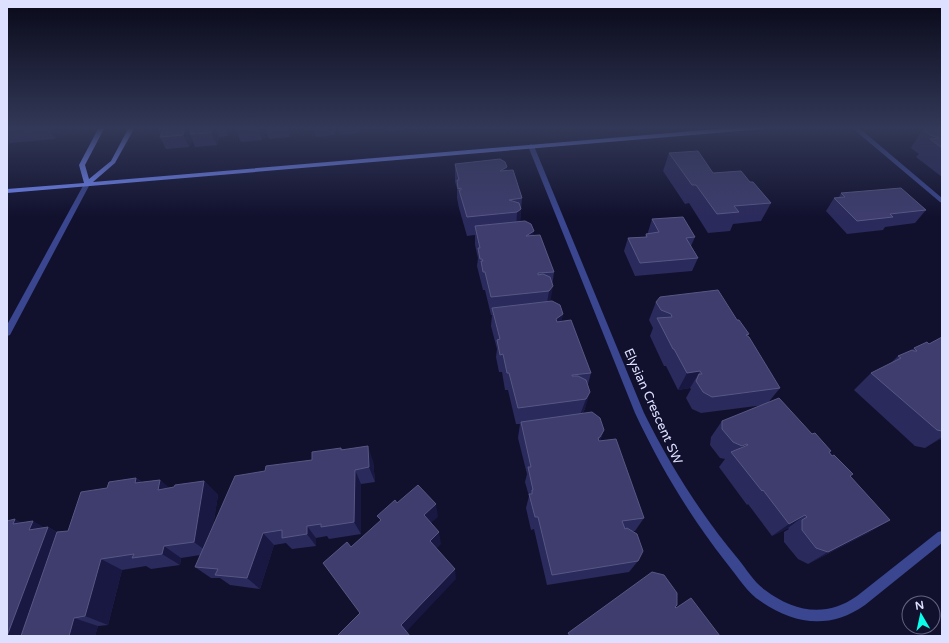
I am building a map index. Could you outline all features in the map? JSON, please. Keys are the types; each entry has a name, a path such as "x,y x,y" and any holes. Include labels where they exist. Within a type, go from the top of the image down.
{"street":[{"path":"86,157 82,165 87,184"},
{"path":"7,333 87,184 113,162 116,157"},
{"path":"7,191 402,157"},
{"name":"Elysian Crescent SW","path":"536,157 657,449 679,489 713,537 760,594 794,611 815,617 834,615 852,607 942,536"},
{"path":"890,157 942,201"}],"building":[{"path":"672,157 702,157 713,173 741,171 750,182 753,182 771,203 734,206 739,212 717,214 696,185 692,185"},
{"path":"500,159 505,162 507,167 500,171 513,170 522,198 509,200 519,203 521,209 517,212 467,217 459,190 461,190 461,188 458,189 457,180 459,180 455,164"},
{"path":"901,188 926,210 890,214 893,217 857,221 834,198 845,197 841,193"},
{"path":"683,217 695,237 686,238 698,258 640,263 628,238 647,237 646,234 659,232 652,219"},
{"path":"525,221 531,224 534,231 526,236 540,235 554,272 538,273 538,275 543,274 550,277 553,286 549,291 491,297 485,272 483,272 481,261 483,261 480,259 478,248 480,248 475,226"},
{"path":"718,290 737,320 739,320 749,334 746,335 749,337 780,388 712,397 703,392 696,381 699,374 702,374 700,371 687,373 657,318 672,317 671,314 661,310 656,302 660,297"},
{"path":"552,301 560,305 563,314 556,319 557,322 571,320 591,373 572,376 578,376 586,380 590,392 586,399 518,408 509,373 507,373 503,354 500,355 497,340 500,339 492,308"},
{"path":"942,337 942,431 937,430 871,373 901,358 898,356 912,350 917,351 914,348 927,342 929,344"},
{"path":"779,398 812,434 815,433 831,451 829,452 832,456 834,455 853,474 850,476 890,520 828,552 816,548 802,530 802,520 807,517 805,515 789,524 731,452 748,445 742,446 733,442 722,429 722,421"},
{"path":"592,412 600,418 604,430 598,438 599,441 616,439 644,518 622,521 625,529 627,528 637,534 643,551 638,561 552,575 538,517 535,517 529,494 532,494 533,490 528,467 531,467 521,422"},
{"path":"368,446 369,467 355,470 354,522 321,527 321,524 307,526 307,534 282,538 282,530 263,533 247,578 215,575 218,569 195,567 235,476 265,471 266,466 312,460 312,452"},
{"path":"136,478 135,483 160,480 158,490 174,487 175,485 204,481 194,542 164,546 162,554 132,558 134,554 101,559 85,616 74,618 69,636 21,636 57,532 68,531 81,492 107,488 109,482"},
{"path":"418,485 436,504 424,515 439,532 430,541 455,569 401,625 410,636 337,636 360,613 323,563 347,542 351,547 381,520 377,516 395,500 397,503"},
{"path":"15,519 13,524 33,521 29,530 48,527 7,636 7,521"},
{"path":"652,572 664,575 677,593 676,608 691,598 720,636 570,636 568,633"}]}
